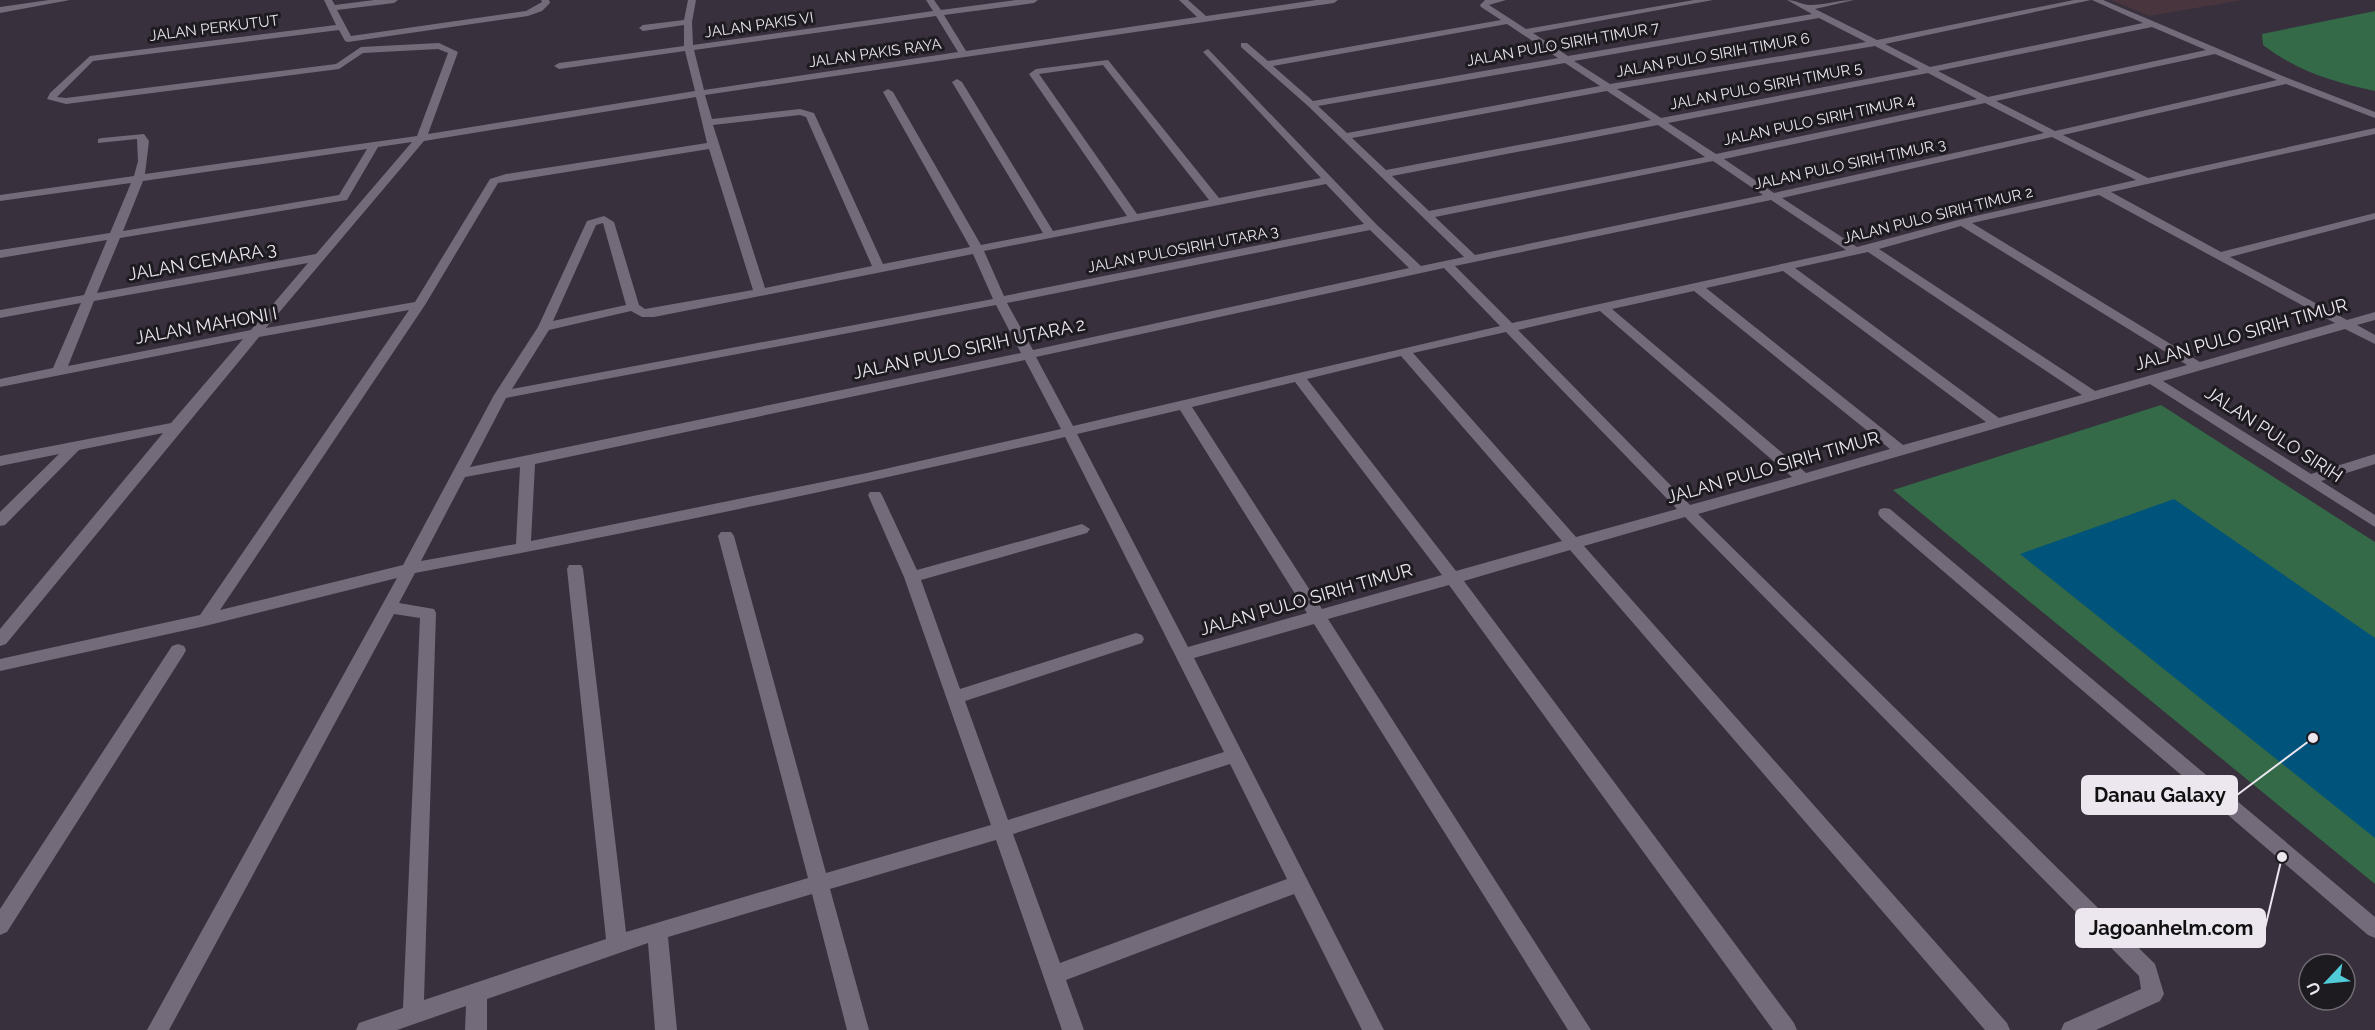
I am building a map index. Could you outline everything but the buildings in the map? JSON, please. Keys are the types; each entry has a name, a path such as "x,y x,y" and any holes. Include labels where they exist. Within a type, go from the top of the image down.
{"street":[{"path":"0,10 66,0"},
{"path":"0,640 176,426 421,138 453,52 438,46 362,50 348,39 329,4 394,0"},
{"path":"348,39 528,13 543,6 546,3 545,0"},
{"path":"692,0 688,22 689,48 713,145 760,292"},
{"path":"930,0 964,55"},
{"name":"JALAN PAKIS VI","path":"559,66 1034,0"},
{"path":"1182,0 1205,20"},
{"name":"JALAN PAKIS RAYA","path":"0,198 421,138 700,93 1334,0"},
{"path":"1502,0 1487,2 1484,5 1855,251"},
{"path":"1525,32 1708,0"},
{"path":"1791,0 2148,182"},
{"path":"1807,8 1850,0"},
{"name":"JALAN PULO SIRIH TIMUR 6","path":"1345,136 1610,87 1877,42 2087,0"},
{"path":"2096,0 2287,81 2375,115"},
{"name":"JALAN PULO SIRIH TIMUR 7","path":"1311,104 1821,15"},
{"path":"1268,64 1509,21"},
{"path":"643,28 688,22"},
{"name":"JALAN PULO SIRIH TIMUR 5","path":"1384,174 1930,70 2152,24"},
{"name":"JALAN PERKUTUT","path":"341,27 90,59 53,95 52,99 66,101 339,66 362,50"},
{"path":"1244,45 1311,104 1473,259"},
{"name":"JALAN PULO SIRIH TIMUR 4","path":"1428,215 1714,158 2216,51"},
{"path":"1208,52 1372,226 1418,270"},
{"path":"1133,217 1034,74 1036,72 1105,62 1216,201"},
{"name":"JALAN PULO SIRIH TIMUR 3","path":"1418,270 1772,197 2287,81"},
{"path":"957,82 1049,234"},
{"path":"888,92 977,249 1000,301 1119,526 1372,1030"},
{"path":"707,123 800,112 810,115 879,269"},
{"name":"JALAN PULO SIRIH TIMUR 2","path":"0,665 205,620 409,569 523,549 743,505 1068,432 1404,351 1870,248 1962,222 2375,131"},
{"path":"59,371 139,177 143,161 142,138 134,136 102,141"},
{"path":"0,254 343,198 375,144"},
{"path":"205,620 419,305 493,183 498,179 713,145"},
{"path":"158,1030 389,607 501,395 544,327 591,223 600,219 608,222 633,307 642,313 654,313 1328,180"},
{"path":"2102,192 2375,340"},
{"path":"2219,256 2375,216"},
{"path":"1962,222 2198,366"},
{"name":"JALAN PULOSIRIH UTARA 3","path":"501,395 1000,301 1372,226"},
{"path":"1870,248 2093,396"},
{"name":"JALAN CEMARA 3","path":"0,314 321,257"},
{"path":"1447,264 1687,511 2148,970 2153,994 2072,1030"},
{"path":"1784,266 1997,423"},
{"name":"JALAN PULO SIRIH UTARA 2","path":"460,472 528,461 1418,270"},
{"path":"1696,286 1901,451"},
{"name":"JALAN MAHONI I","path":"0,382 419,305"},
{"path":"544,327 633,307"},
{"path":"1602,307 1803,478"},
{"name":"JALAN PULO SIRIH TIMUR","path":"1182,655 2375,316"},
{"path":"1404,351 1999,1030"},
{"path":"1298,376 1453,578 1786,1030"},
{"name":"JALAN PULO SIRIH","path":"2151,379 2375,522"},
{"path":"1184,405 1580,1030"},
{"path":"0,461 176,426"},
{"path":"0,521 75,446"},
{"path":"2309,480 2375,459"},
{"path":"523,549 528,461"},
{"path":"875,495 912,577 1073,1030"},
{"path":"1885,513 2375,929"},
{"path":"912,577 1082,529"},
{"path":"726,536 858,1030"},
{"path":"575,569 617,944"},
{"path":"389,607 428,613 413,1014"},
{"path":"955,697 1136,639"},
{"path":"0,926 178,651"},
{"path":"367,1030 657,931 820,881 1002,830 1233,756"},
{"path":"1054,975 1297,884"},
{"path":"657,931 666,1030"},
{"path":"476,1030 477,994"}],"shaded area":[{"path":"2111,0 2243,0 2149,16"}],"green space":[{"path":"2375,11 2375,91 2345,84 2302,69 2263,45 2262,34"},
{"path":"2161,405 2375,542 2375,884 1893,490"}],"water":[{"path":"2174,499 2375,638 2375,838 2020,554"}],"place":[{"name":"Danau Galaxy","path":"2313,738"},
{"name":"Jagoanhelm.com","path":"2282,857"}]}
